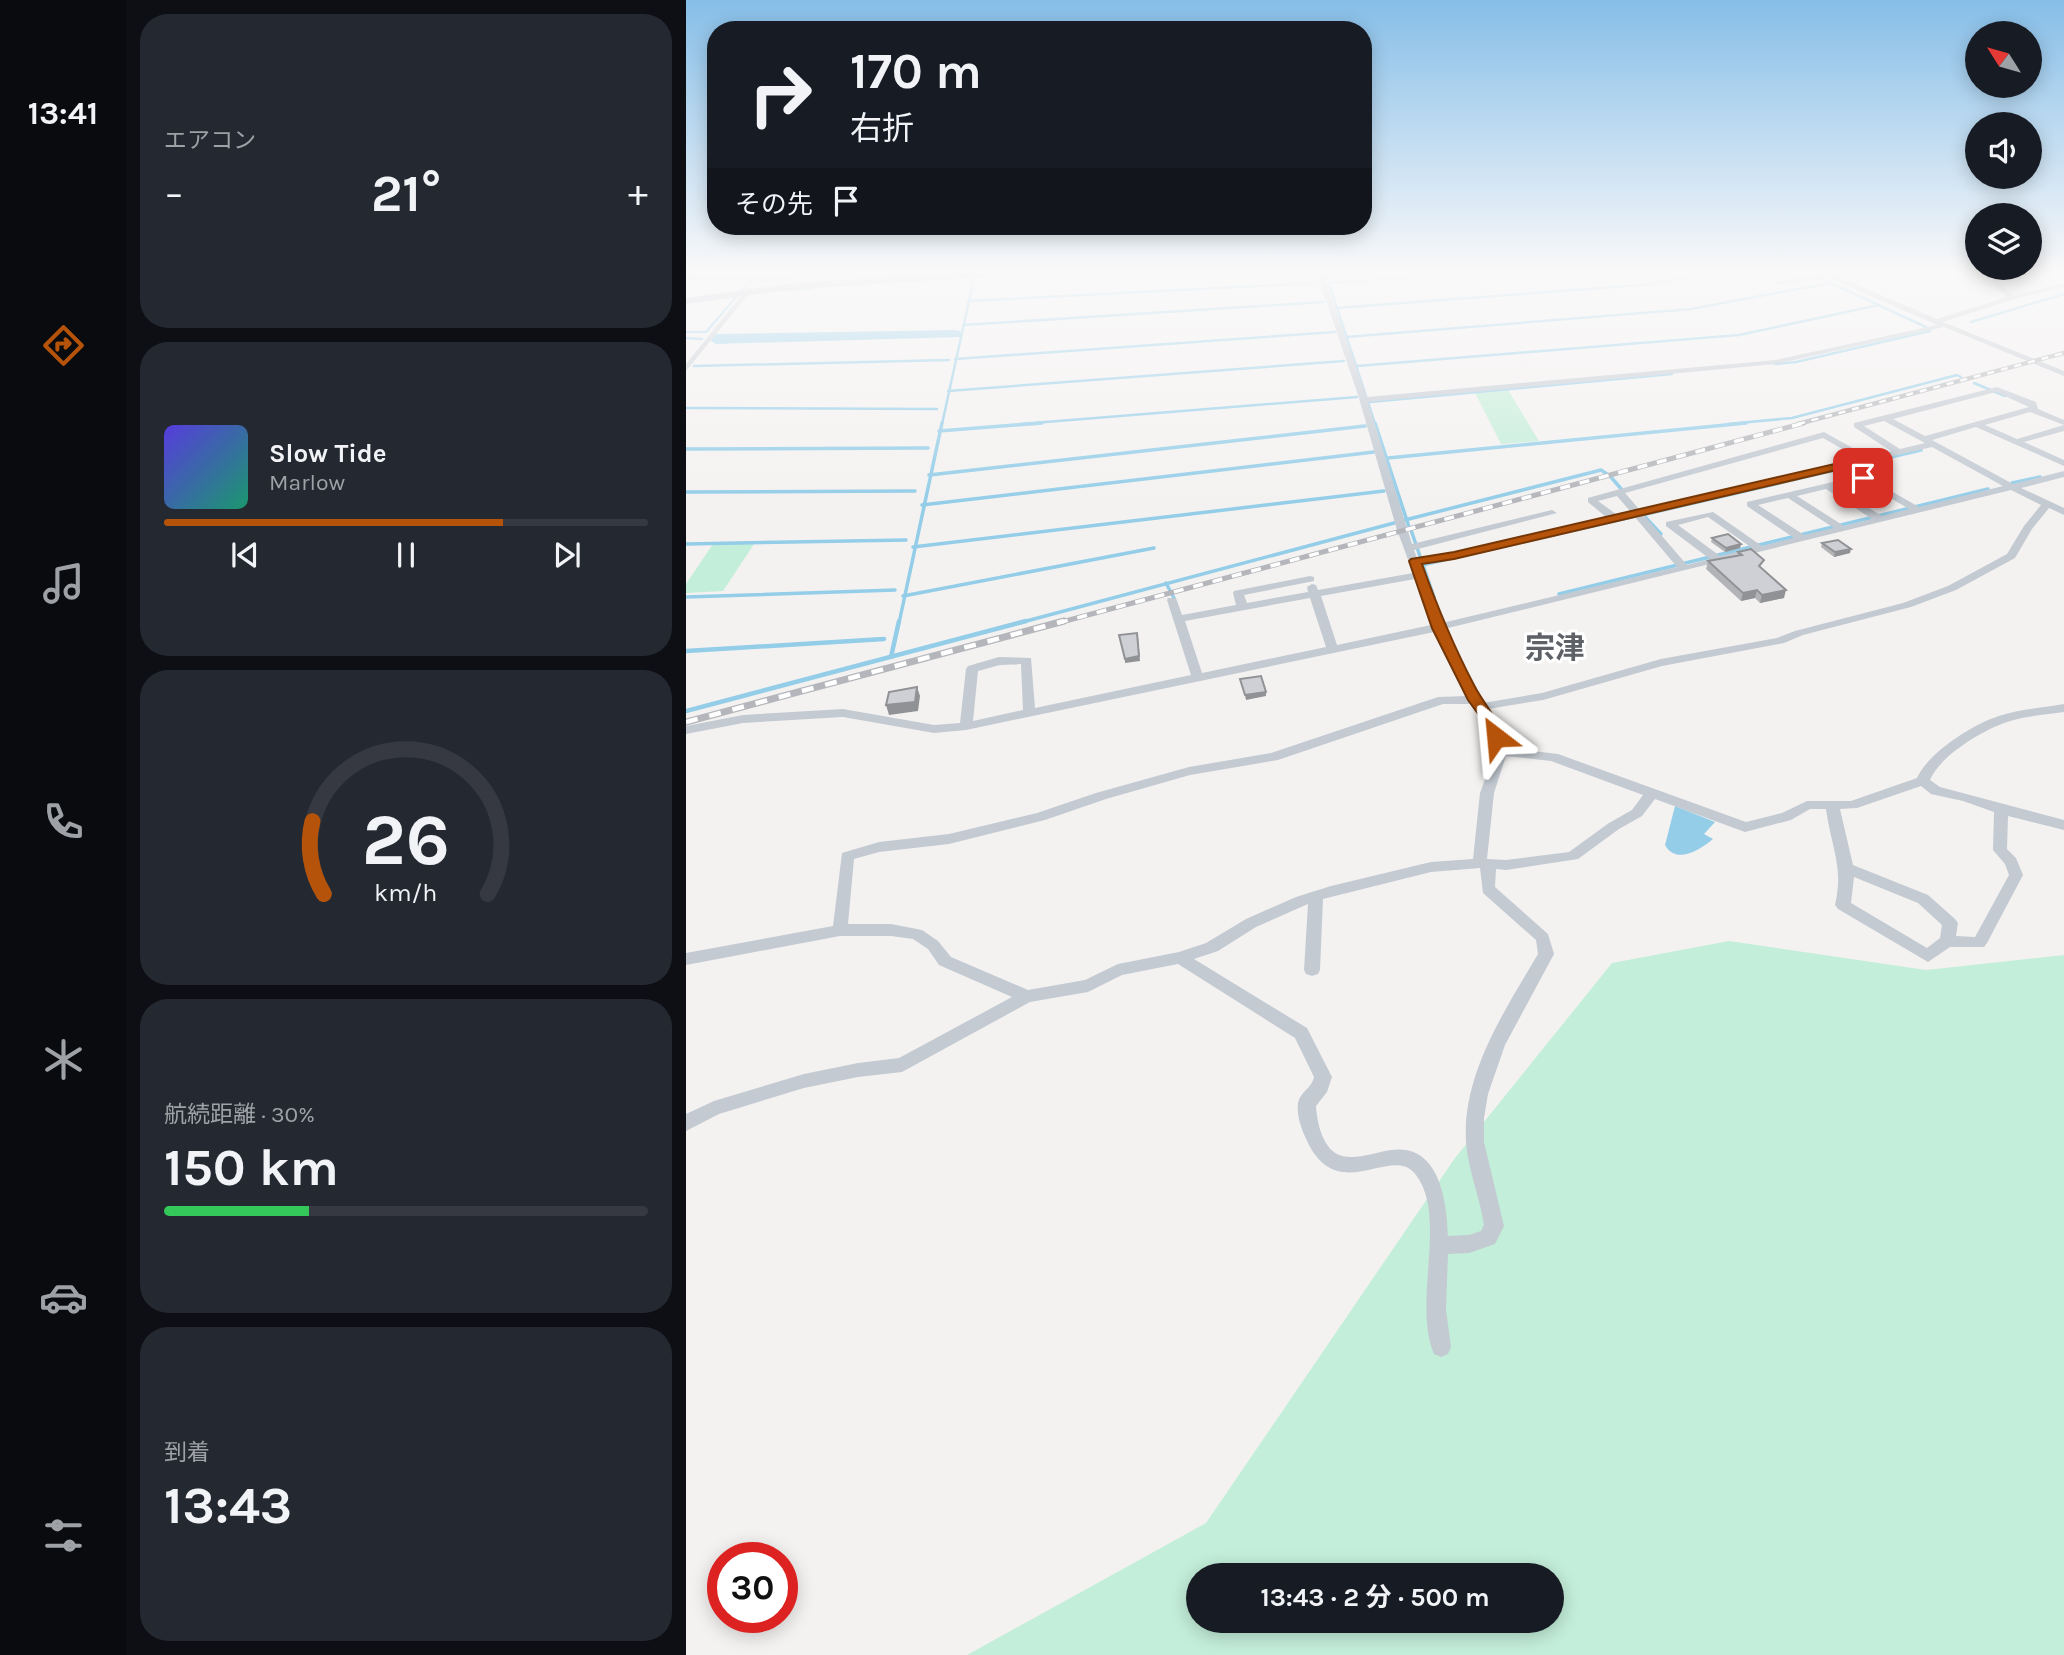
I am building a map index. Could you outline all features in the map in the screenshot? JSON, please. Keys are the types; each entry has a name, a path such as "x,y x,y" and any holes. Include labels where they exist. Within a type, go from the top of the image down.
{"street":[{"path":"686,369 702,348"},
{"path":"1348,348 1420,561 1420,575 1438,628 1478,704 1491,721 1502,752 1494,766 1484,802 1484,864 1488,889 1543,938 1546,954 1507,1021 1481,1089 1474,1123 1478,1161 1494,1226 1488,1238 1469,1244 1440,1245"},
{"path":"1367,399 1776,362 1839,348"},
{"path":"2002,348 2064,374"},
{"path":"2051,368 2064,365"},
{"path":"1899,452 1857,425 1992,390 2033,404 2035,409 2064,426"},
{"path":"1420,561 1845,467 2035,409"},
{"path":"1885,418 2064,512"},
{"path":"1978,425 2020,441 2064,463"},
{"path":"2020,441 2064,426"},
{"path":"1614,518 1591,500 1824,436 1866,459"},
{"path":"1845,467 1913,508"},
{"path":"686,730 743,719 844,713 934,729 966,726 1438,628 1755,546 2064,474"},
{"path":"1750,504 1863,478"},
{"path":"1827,486 1876,517"},
{"path":"1620,490 1681,565"},
{"path":"1732,493 1797,536"},
{"path":"1789,495 1837,526"},
{"path":"840,930 847,856 878,847 949,839 1040,817 1189,771 1273,757 1442,700 1478,704 1543,696 1661,663 1780,641 1799,633 1907,605 1952,588 2011,556 2047,504"},
{"path":"1415,547 1552,513"},
{"path":"1713,557 1670,524 1710,514 1755,546"},
{"path":"1243,608 1238,593 1309,575 1333,651"},
{"path":"1178,619 1420,575"},
{"path":"1172,600 1198,679"},
{"path":"966,726 972,669 999,661 1027,660 1029,713"},
{"path":"1502,752 1553,757 1745,827 1786,817 1807,805 1852,805 1923,781 1928,769 1946,751 1986,727 2002,719 2064,708"},
{"path":"1923,781 1936,791 2064,825"},
{"path":"686,1123 714,1108 792,1085 858,1070 902,1065 1027,996 1088,986 1118,970 1180,958 1212,947 1251,923 1316,897 1431,867 1484,864 1506,866 1573,856 1637,813 1652,793"},
{"path":"1832,805 1849,869 1849,883 1843,905 1928,956 1947,941 1979,943 2016,875 2011,862 2000,850 2001,810"},
{"path":"1849,869 1923,899 1950,923 1947,941"},
{"path":"1312,970 1316,897"},
{"path":"686,959 840,930 917,934 933,945 945,961 1027,996"},
{"path":"1180,958 1301,1033 1323,1077 1321,1087 1307,1101 1306,1115 1321,1154 1330,1162 1346,1165 1406,1157 1419,1164 1429,1178 1436,1203 1440,1245 1436,1311 1441,1347"}],"green space":[{"path":"1508,390 1539,441 1501,444 1475,393"},
{"path":"713,544 754,544 723,591 686,593 686,584"},
{"path":"1729,941 1926,970 2064,955 2064,1655 967,1655 1206,1523 1455,1158 1612,963"}],"water":[{"path":"1675,806 1715,822 1704,834 1713,839 1688,854 1675,854 1670,851 1665,845"}],"building":[{"path":"1728,534 1741,544 1726,548 1712,538"},
{"path":"1838,540 1851,549 1835,552 1822,543"},
{"path":"1751,549 1764,560 1759,566 1786,590 1762,595 1757,590 1743,593 1708,561 1742,555 1738,552"},
{"path":"1137,633 1139,656 1125,659 1119,635"},
{"path":"1261,676 1266,692 1245,695 1240,679"},
{"path":"917,687 915,702 886,705 889,692"}],"waterway":[{"path":"956,359 959,348"},
{"path":"956,359 1107,348"},
{"path":"1350,348 1375,424"},
{"path":"1357,366 1576,348"},
{"path":"1775,364 1856,348"},
{"path":"949,391 956,359"},
{"path":"694,366 949,360"},
{"path":"949,391 1344,361"},
{"path":"1370,402 1672,374"},
{"path":"1728,424 1792,418 1957,375 1961,377"},
{"path":"1974,383 2005,396"},
{"path":"942,424 949,391"},
{"path":"1021,424 1357,397"},
{"path":"686,408 937,409"},
{"path":"940,431 942,423"},
{"path":"940,431 1042,423"},
{"path":"1375,423 1407,520"},
{"path":"1388,458 1746,423"},
{"path":"931,475 1365,426"},
{"path":"931,475 940,431"},
{"path":"686,449 928,448"},
{"path":"1642,515 1921,450"},
{"path":"924,505 1374,452"},
{"path":"1407,520 1601,470 1607,474"},
{"path":"924,505 931,475"},
{"path":"1610,476 1623,491"},
{"path":"2012,483 2040,477"},
{"path":"1559,594 1988,489"},
{"path":"686,492 915,491"},
{"path":"915,547 1384,491"},
{"path":"915,547 924,505"},
{"path":"1423,565 1636,516"},
{"path":"1645,517 1661,534"},
{"path":"1407,520 1409,527"},
{"path":"1166,584 1394,523"},
{"path":"1411,530 1423,565"},
{"path":"686,544 906,540"},
{"path":"905,596 915,547"},
{"path":"905,596 1154,548"},
{"path":"1423,565 1434,597"},
{"path":"1019,623 1166,584"},
{"path":"1166,584 1174,598"},
{"path":"686,597 895,590"},
{"path":"899,623 905,596"},
{"path":"891,657 899,621"},
{"path":"891,657 1026,621"},
{"path":"686,651 884,639"},
{"path":"686,711 891,657"}],"railway":[{"path":"1798,424 2064,353"},
{"path":"1058,623 1804,423"},
{"path":"686,722 1064,621"}],"district":[{"name":"宗津","path":"1555,648"}],"route":[{"path":"1496,737 1491,721 1475,700 1438,628 1415,561 1454,555 1843,465 1863,478"}]}
